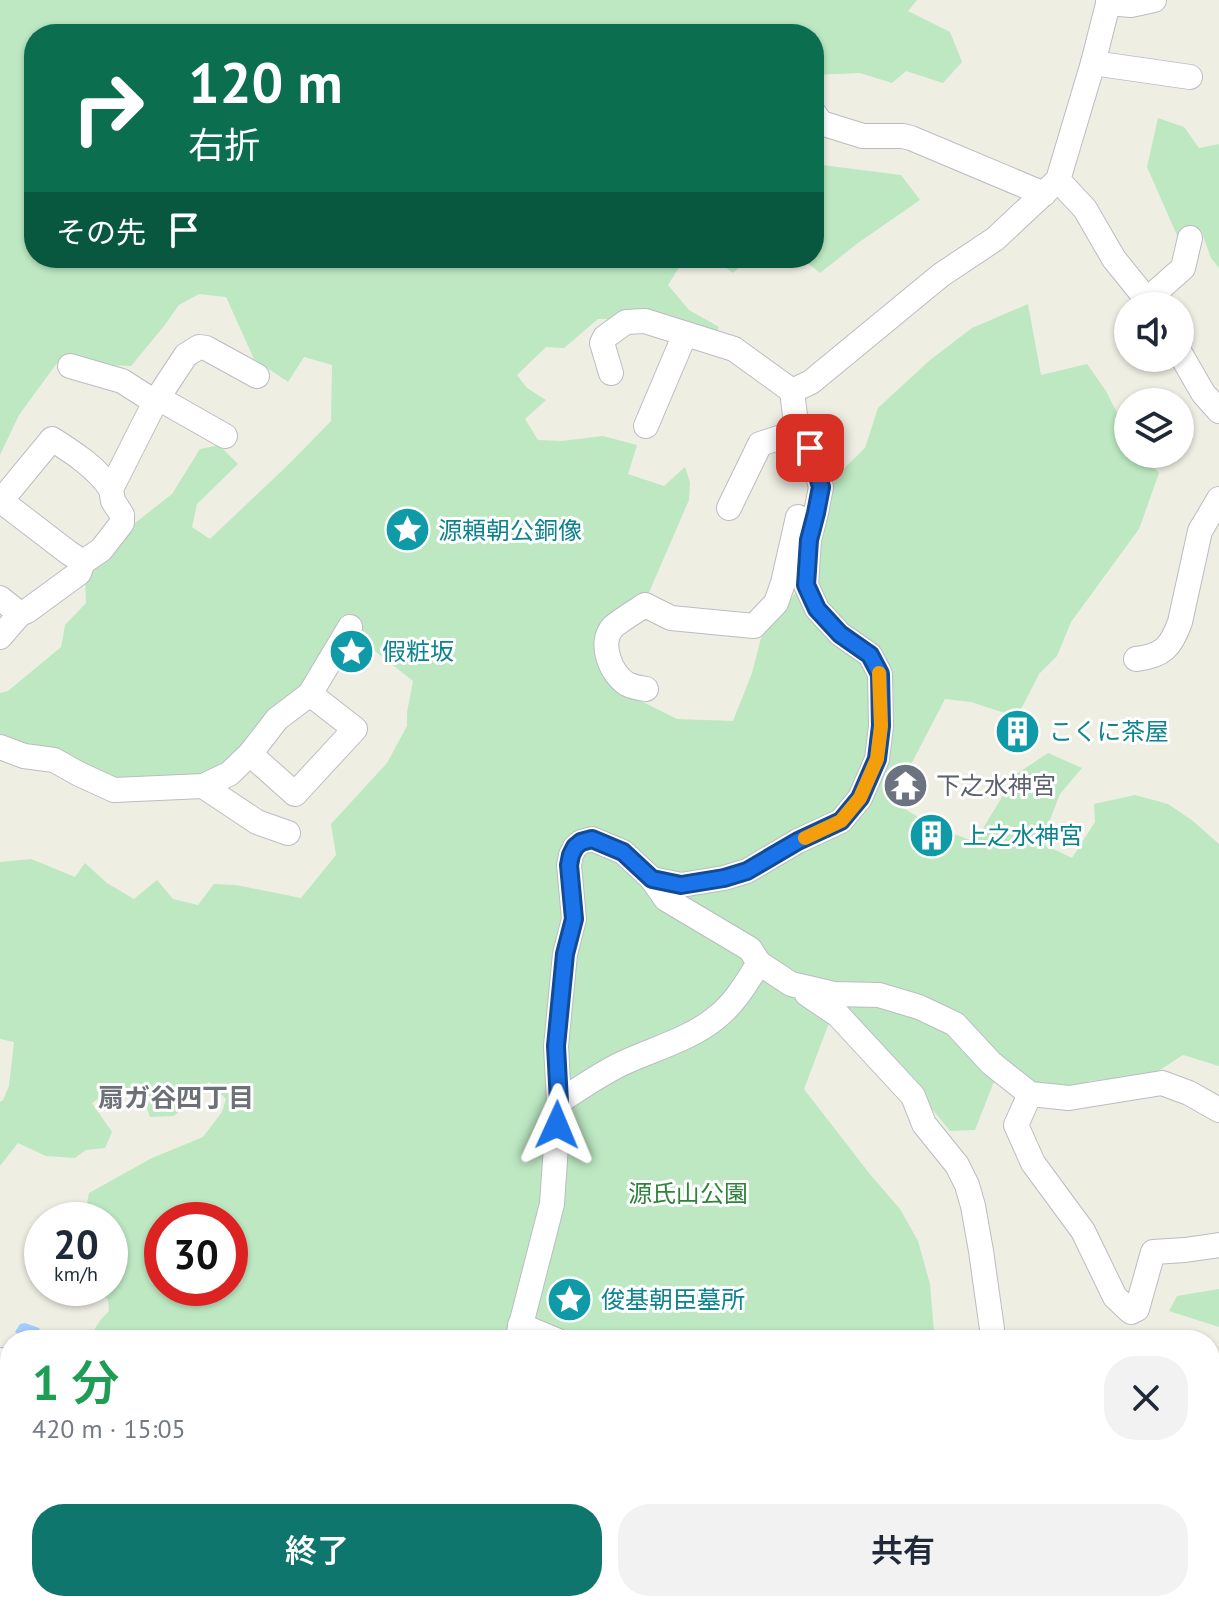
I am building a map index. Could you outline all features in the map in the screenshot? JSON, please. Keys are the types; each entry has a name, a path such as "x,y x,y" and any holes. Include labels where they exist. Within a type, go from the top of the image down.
{"street":[{"path":"792,391 811,382 941,275 995,239 1051,187 1093,63 1108,2 1131,5 1154,0"},
{"path":"1093,63 1190,77"},
{"path":"824,124 863,136 911,138 1051,187 1085,209 1114,259 1142,292"},
{"path":"1160,292 1183,268 1190,238"},
{"path":"611,373 602,343 605,337 626,322 645,321 734,349 792,391 803,440 807,488 776,603 754,626 671,618 645,605 613,628 606,644 610,661 624,682 646,689"},
{"path":"646,426 685,334"},
{"path":"111,489 156,400 186,355 199,347 206,348 257,376"},
{"path":"70,366 122,381 225,436"},
{"path":"1191,372 1203,393 1219,411"},
{"path":"0,637 20,614 79,573 83,562 101,550 122,523 122,515 113,501 111,489 102,476 52,439 1,500 83,562"},
{"path":"729,508 760,444 803,440"},
{"path":"652,879 681,885 747,871 798,841 841,821 860,798 877,759 881,726 880,674 870,655 840,634 817,609 806,585 809,540 821,487 803,440"},
{"path":"1136,659 1162,653 1176,634 1200,531 1219,499"},
{"path":"0,598 20,614"},
{"path":"0,747 24,756 54,760 114,790 203,786 229,774 250,754 277,719 310,694 350,627"},
{"path":"250,754 295,794 355,729 310,694"},
{"path":"203,786 257,822 288,833"},
{"path":"520,1330 552,1204 559,1102 556,1046 565,954 574,919 569,865 575,847 592,839 623,852 652,879 666,899 750,949 759,963 838,1015 913,1096 924,1124 957,1165 967,1185 979,1236 991,1330"},
{"path":"559,1102 601,1074 664,1047 717,1017 737,996 759,963"},
{"path":"791,984 834,994 879,995 919,1007 955,1024 991,1063 1030,1094 1069,1098 1162,1083 1189,1093 1219,1110"},
{"path":"1030,1094 1016,1125 1033,1163 1083,1231 1115,1297 1131,1312 1137,1309 1153,1252 1219,1245"}],"green space":[{"name":"源氏山公園","path":"0,0 917,0 908,11 950,32 962,62 943,83 906,71 892,83 860,73 824,75 824,24 24,24 24,268 679,268 668,285 689,310 719,327 716,334 598,319 564,348 546,347 517,375 527,388 546,400 525,419 538,440 562,441 603,436 637,445 628,474 664,486 685,467 690,482 689,500 647,597 597,641 623,692 677,719 733,721 752,673 761,638 803,583 819,522 836,476 865,448 878,408 930,360 972,328 1028,304 1041,375 1087,364 1114,407 1114,468 1154,468 1159,473 1139,529 1071,622 1057,656 1039,674 1017,717 971,702 945,699 892,801 931,825 975,842 1015,775 1048,753 1082,768 1060,794 1041,843 1072,858 1095,822 1094,804 1135,795 1168,804 1193,821 1219,844 1219,1066 1183,1055 1152,1075 1089,1081 1071,1111 1020,1096 999,1079 993,1084 975,1130 950,1131 887,1054 835,1007 804,1089 900,1209 918,1241 930,1284 934,1330 95,1330 109,1311 109,1306 128,1306 128,1202 87,1202 89,1193 152,1158 203,1137 222,1112 226,1099 209,1082 174,1116 150,1117 141,1092 105,1095 92,1103 112,1132 105,1148 86,1150 75,1158 46,1156 18,1143 0,1166 0,1102 9,1086 14,1042 0,1039 0,862 31,859 75,877 85,863 107,883 134,899 157,880 173,899 198,905 214,884 236,885 301,898 336,855 331,824 387,763 407,726 413,681 357,637 227,772 119,783 0,740 0,693 8,691 61,647 65,625 86,603 85,577 121,534 172,494 200,449 219,445 238,464 197,504 192,527 210,539 331,421 332,365 304,357 288,382 254,359 226,297 199,294 179,305 131,366 57,363 19,415 0,455"},
{"path":"1158,118 1184,127 1199,148 1219,144 1219,268 1211,258 1201,230 1180,242 1147,167"},
{"path":"824,165 901,175 920,200 820,273 814,268 824,268"},
{"path":"1219,1289 1219,1327 1169,1311 1177,1296"}],"water":[{"path":"912,766 921,769 921,774 908,807 901,797 908,787 907,777"},
{"path":"25,1323 40,1330 16,1330"}],"slow traffic":[{"path":"805,838 841,821 860,798 877,759 881,726 879,673"}],"place":[{"name":"源頼朝公銅像","path":"407,530"},
{"name":"假粧坂","path":"351,651"},
{"name":"こくに茶屋","path":"1018,731"},
{"name":"下之水神宮","path":"905,785"},
{"name":"上之水神宮","path":"932,835"},
{"name":"俊基朝臣墓所","path":"570,1299"}],"district":[{"name":"扇ガ谷四丁目","path":"176,1097"}],"route":[{"path":"557,1125 556,1046 565,954 574,919 569,865 575,847 592,839 623,852 652,879 681,885 724,878 747,871 798,841 841,821 860,798 877,759 881,726 880,674 870,655 840,634 817,609 806,585 809,540 821,487 810,448"}]}
